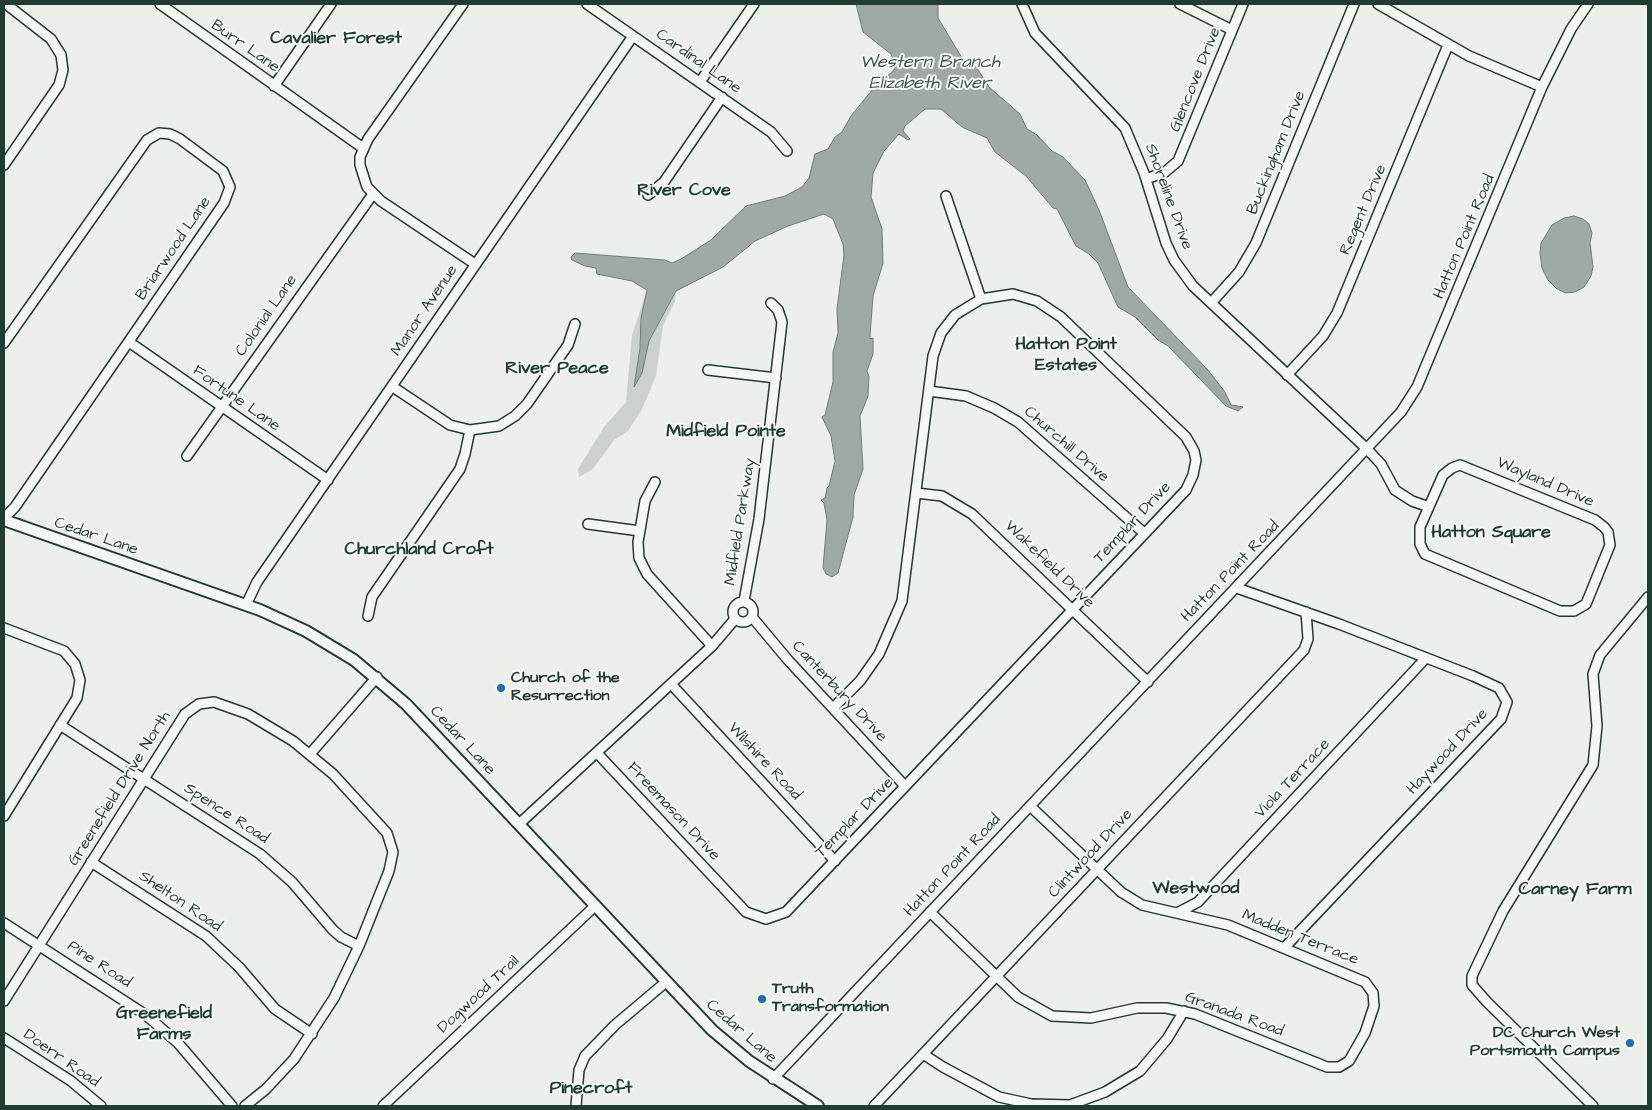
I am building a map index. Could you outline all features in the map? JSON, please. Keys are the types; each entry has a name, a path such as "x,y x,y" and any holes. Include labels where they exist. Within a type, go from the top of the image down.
{"main road":[{"name":"Cedar Lane","path":"4,519 246,605 306,631 354,660 377,677 406,704 712,1030 773,1078 818,1106"}],"street":[{"path":"4,165 59,85 63,70 61,55 51,39 6,4"},
{"name":"Burr Lane","path":"160,4 364,148"},
{"path":"274,86 331,4"},
{"path":"463,4 364,148 360,157 361,170 373,194 475,264"},
{"name":"Cardinal Lane","path":"587,4 771,132 787,151"},
{"path":"700,82 754,4"},
{"name":"Shoreline Drive","path":"1022,4 1035,33 1125,128 1146,179 1166,243 1174,260 1193,286 1367,449"},
{"path":"1180,4 1232,30"},
{"name":"Glencove Drive","path":"1146,179 1165,172 1178,161 1243,4"},
{"name":"Buckingham Drive","path":"1211,303 1239,272 1256,243 1354,4"},
{"path":"1378,4 1448,46 1542,87"},
{"name":"Hatton Point Road","path":"773,1078 1401,412 1417,387 1542,87 1571,29 1588,4"},
{"name":"Manor Avenue","path":"246,605 257,582 633,36"},
{"name":"Regent Drive","path":"1288,375 1323,336 1336,313 1448,46"},
{"path":"648,194 664,182 722,98"},
{"name":"Briarwood Lane","path":"4,343 147,140 153,135 165,133 180,139 223,171 229,181 229,192 205,234 4,519"},
{"name":"Colonial Lane","path":"187,456 373,194"},
{"path":"946,196 981,299"},
{"name":"Templar Drive","path":"727,892 752,916 773,918 786,912 1186,490 1195,467 1191,444 1061,317 1049,308 1013,294 981,299 955,316 941,333 933,356 904,594 896,620 869,670 833,708"},
{"name":"Midfield Parkway","path":"744,601 759,519 782,322 778,310 771,303"},
{"path":"393,386 450,425 470,430 499,426 521,411 568,345 575,324"},
{"name":"Fortune Lane","path":"129,342 328,480"},
{"path":"708,370 776,378"},
{"name":"Churchill Drive","path":"929,391 966,396 1010,416 1046,445 1144,533"},
{"path":"368,616 372,597 460,469 470,430"},
{"path":"1367,449 1381,464 1395,490 1412,501 1429,507"},
{"name":"Wayland Drive","path":"1465,466 1595,520 1608,532 1610,545 1586,604 1574,611 1560,611 1425,554 1420,544 1419,535 1429,507 1443,475 1452,468 1465,466"},
{"path":"655,482 645,501 640,531 638,550 642,566 712,646"},
{"name":"Wakefield Drive","path":"916,493 942,496 963,506 1148,682"},
{"path":"588,524 640,531"},
{"name":"Haywood Drive","path":"1237,588 1450,666 1499,688 1507,702 1504,713 1284,948"},
{"path":"1593,1106 1487,1002 1472,985 1472,976 1503,911 1593,765 1596,726 1593,674 1600,655 1648,597"},
{"path":"744,601 750,604 753,610 752,617 747,621 741,622 735,619 732,613 733,607 738,602 744,601"},
{"name":"Clintwood Drive","path":"874,1106 1304,650 1308,639 1306,612"},
{"name":"Canterbury Drive","path":"752,617 905,786"},
{"path":"519,824 672,684 712,646 735,619"},
{"path":"4,628 57,647 75,664 80,688 77,698 4,816"},
{"name":"Viola Terrace","path":"1178,912 1192,907 1198,902 1425,658"},
{"path":"310,754 377,677"},
{"name":"Wilshire Road","path":"672,684 835,861"},
{"name":"Greenefield Drive North","path":"4,1001 185,714 192,708 206,702 229,706 248,714 310,754 333,774 387,833 392,846 393,860 359,946 334,998 312,1034 281,1075 245,1106"},
{"name":"Spence Road","path":"60,725 260,854 292,882 333,930 345,940 359,946"},
{"name":"Freemason Drive","path":"597,753 727,892"},
{"name":"Madden Terrace","path":"1030,806 1121,892 1142,905 1228,925 1359,978"},
{"name":"Shelton Road","path":"91,862 206,936 238,967 276,1009 312,1034"},
{"name":"Dogwood Trail","path":"384,1106 595,906"},
{"name":"Granada Road","path":"930,912 1029,1005 1057,1018 1091,1018 1126,1010 1152,1007 1184,1011 1327,1067 1339,1067 1349,1060 1358,1046 1374,1006 1369,987 1359,978"},
{"name":"Pine Road","path":"4,922 119,995 152,1020 178,1043 232,1106"},
{"path":"576,1106 579,1070 585,1056 610,1030 666,982"},
{"path":"923,1054 999,1097 1031,1104 1070,1105 1105,1092 1140,1071 1167,1039 1184,1011"},
{"name":"Doerr Road","path":"4,1038 70,1080 101,1106"}],"shaded area":[{"path":"647,290 641,318 640,348 635,385 649,341 676,291 675,302 663,326 656,376 642,409 628,431 614,440 593,469 579,477 578,469 604,427 626,402 632,335"}],"water":[{"name":"Western Branch Elizabeth River","path":"856,4 938,4 938,18 962,58 977,68 989,87 1020,114 1027,129 1037,135 1052,151 1063,157 1085,180 1099,210 1128,287 1208,370 1225,392 1231,405 1243,407 1238,411 1226,406 1168,346 1158,340 1135,317 1118,307 1098,263 1089,254 1076,246 1057,209 1053,208 1026,176 995,152 987,138 962,127 941,109 925,109 905,126 903,131 910,139 908,140 899,134 884,151 873,173 871,197 882,229 883,263 873,296 870,339 873,338 873,354 867,371 869,377 868,396 860,416 863,469 854,495 853,517 838,573 832,577 826,574 823,568 827,520 824,503 821,500 825,498 835,461 831,436 822,417 825,415 833,382 833,352 838,333 837,309 844,255 843,244 833,219 824,214 788,226 755,241 723,267 676,291 649,341 642,373 634,387 640,348 641,318 647,290 632,281 597,274 596,268 585,266 572,260 571,257 575,253 665,260 672,263 711,240 746,206 785,196 802,187 809,178 815,154 828,149 835,137 842,132 851,116 872,90 894,70 895,63 891,54 863,32"},
{"path":"1574,216 1583,219 1589,224 1592,233 1590,243 1593,267 1591,276 1584,287 1575,292 1566,293 1557,289 1548,280 1542,268 1541,243 1552,225 1564,218"}],"place":[{"name":"Church of the Resurrection","path":"501,688"},
{"name":"Truth Transformation","path":"762,999"},
{"name":"DC Church West Portsmouth Campus","path":"1630,1043"}],"district":[{"name":"Cavalier Forest","path":"336,39"},
{"name":"River Cove","path":"684,191"},
{"name":"Hatton Point Estates","path":"1066,355"},
{"name":"River Peace","path":"557,369"},
{"name":"Midfield Pointe","path":"726,432"},
{"name":"Hatton Square","path":"1491,533"},
{"name":"Churchland Croft","path":"419,550"},
{"name":"Westwood","path":"1196,889"},
{"name":"Carney Farm","path":"1575,890"},
{"name":"Greenefield Farms","path":"164,1024"},
{"name":"Pinecroft","path":"591,1089"}]}
